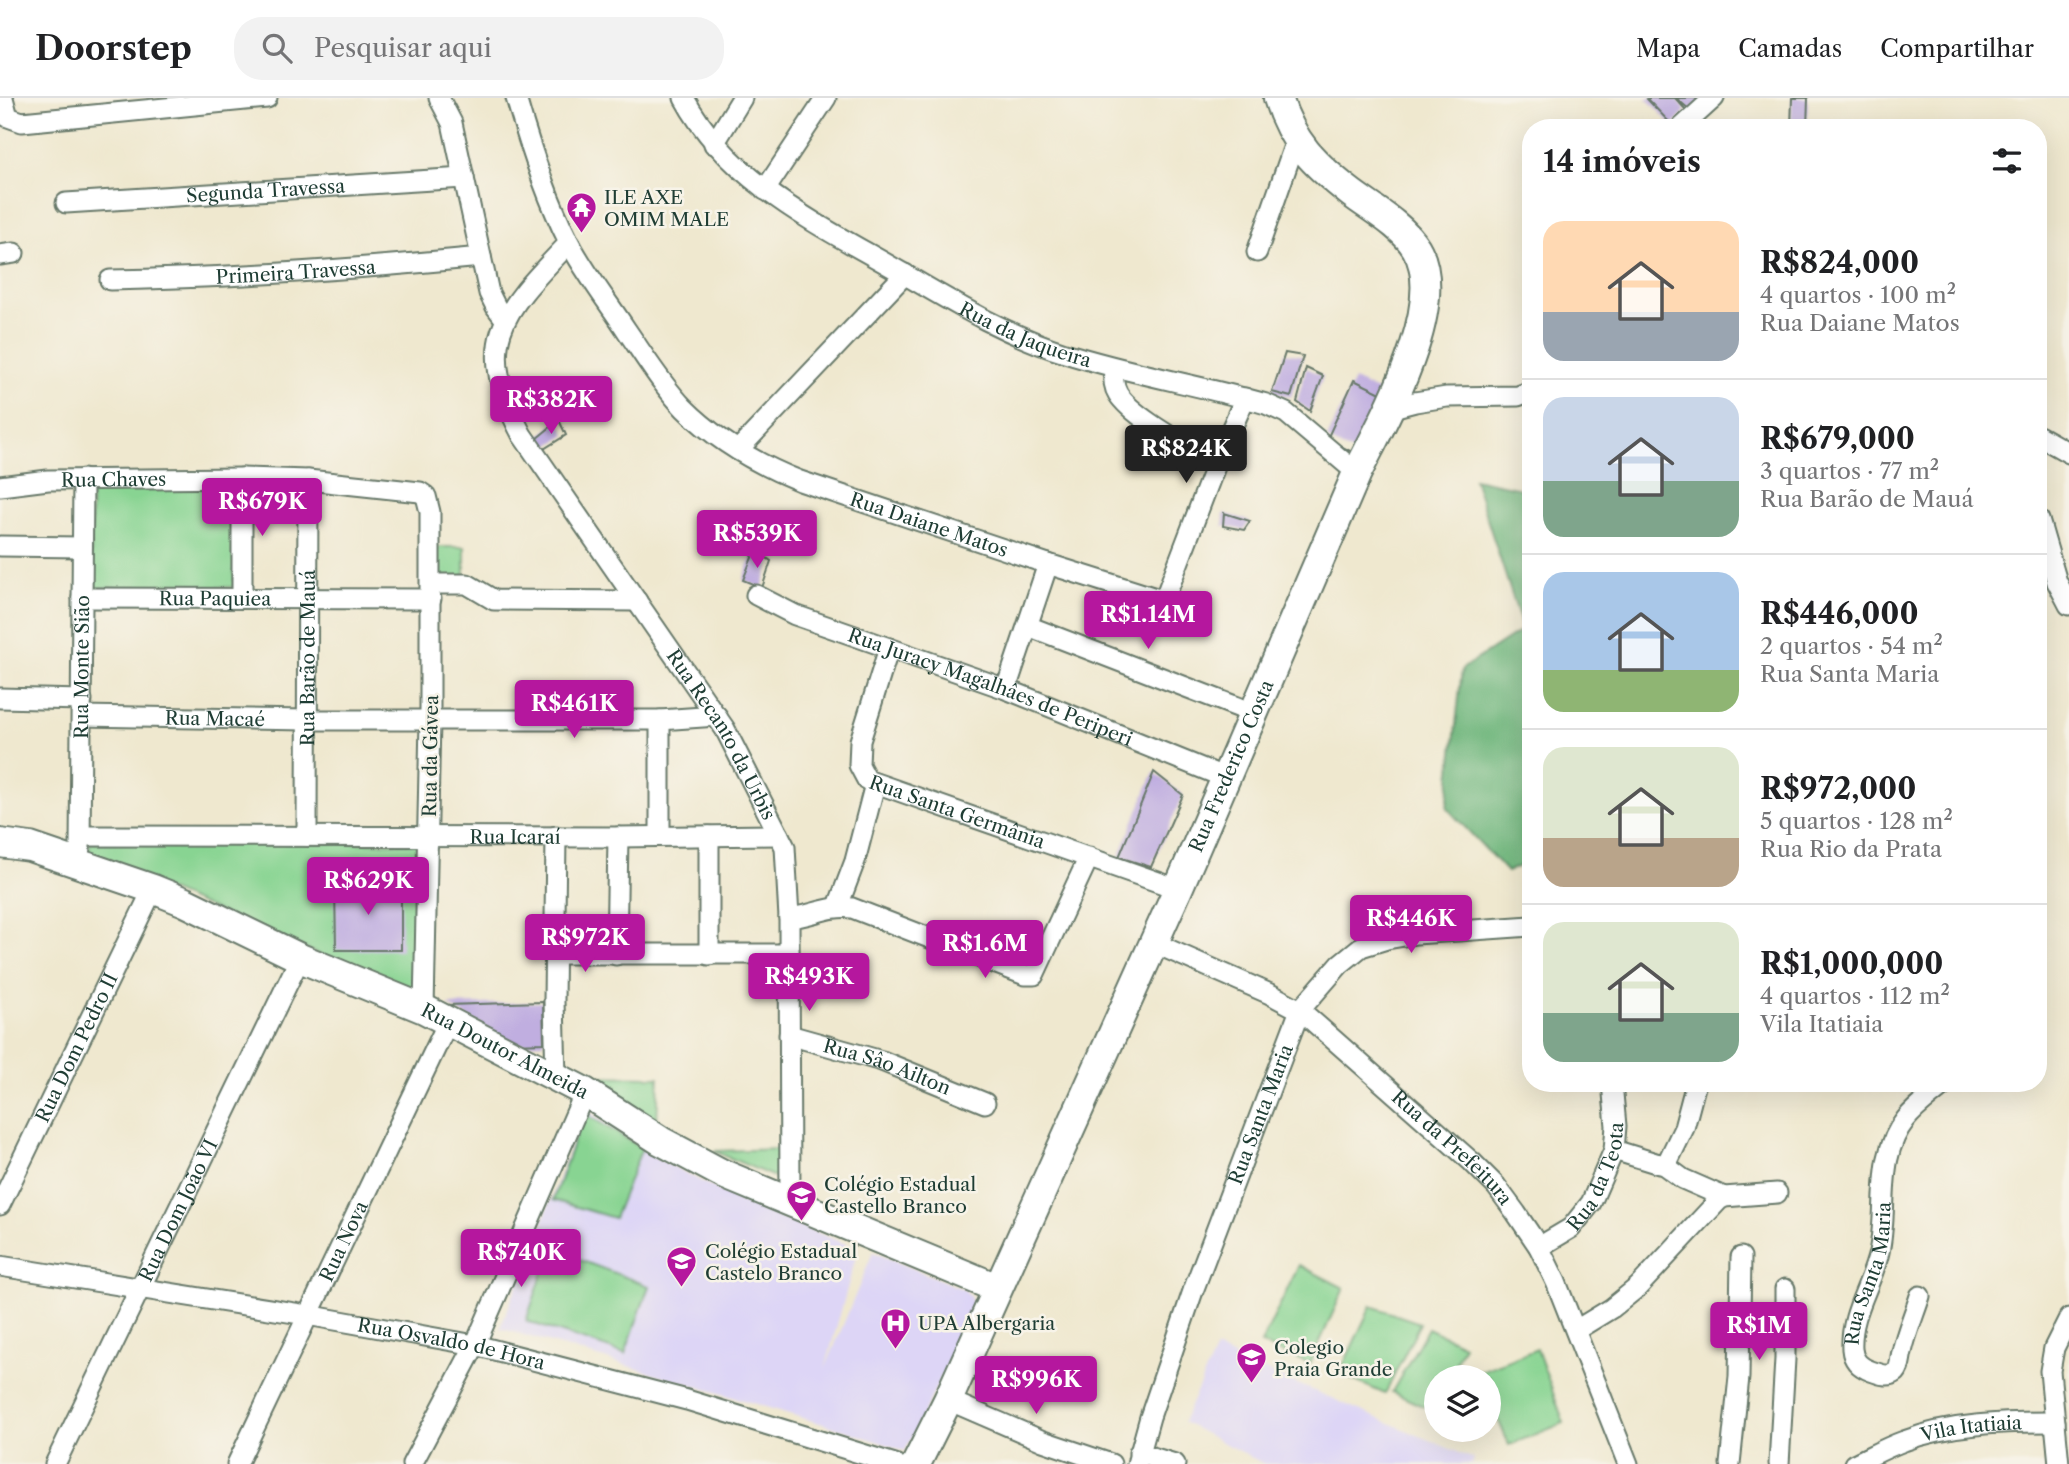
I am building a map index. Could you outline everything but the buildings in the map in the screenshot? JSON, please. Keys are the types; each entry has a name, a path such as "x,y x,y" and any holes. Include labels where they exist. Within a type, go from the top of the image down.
{"main road":[{"name":"Rua Frederico Costa","path":"916,1464 948,1400 1178,889 1357,473 1388,409 1422,325 1425,302 1422,264 1416,249 1405,234 1323,171 1296,140 1278,98"},
{"name":"Rua Doutor Almeida","path":"0,843 30,848 153,889 300,958 436,1014 585,1092 622,1117 723,1174 997,1288"}],"street":[{"path":"3,98 8,117 22,122 209,100 267,98"},
{"path":"439,98 452,123 492,300 505,318"},
{"name":"Rua Daiane Matos","path":"516,98 527,137 569,243 660,379 708,429 772,470 1154,599 1163,597 1245,398"},
{"name":"Rua da Jaqueira","path":"684,98 694,118 714,144 765,190 802,215 978,318 1020,338 1114,368 1245,398 1286,413 1357,473"},
{"path":"714,144 742,98"},
{"path":"765,190 826,98"},
{"path":"1691,119 1714,98"},
{"path":"1257,252 1296,140"},
{"name":"Segunda Travessa","path":"66,203 464,178"},
{"name":"Rua Recanto da Urbis","path":"569,243 523,292 505,318 498,344 498,362 504,394 528,443 717,716 779,835 787,860 789,918 790,1201"},
{"name":"Primeira Travessa","path":"110,280 201,278 481,257"},
{"path":"738,450 905,274"},
{"path":"1114,368 1115,387 1127,404 1216,464"},
{"path":"1388,409 1439,398 1522,394"},
{"path":"2047,441 2069,453"},
{"path":"242,478 242,598"},
{"name":"Rua Chaves","path":"0,486 7,483 83,479 308,480 420,492 426,496 429,504"},
{"name":"Rua Monte Sião","path":"80,845 83,479"},
{"name":"Rua Barão de Mauá","path":"307,836 308,480"},
{"name":"Rua da Gávea","path":"429,504 429,837 436,1014"},
{"path":"0,546 82,547"},
{"path":"2047,548 2057,582 2069,605"},
{"path":"1006,689 1048,564"},
{"name":"Rua Paquiea","path":"82,598 306,599 431,592 467,584 494,600 637,601"},
{"name":"Rua Juracy Magalhâes de Periperi","path":"756,595 795,615 1006,689 1226,778"},
{"path":"1028,626 1253,713"},
{"name":"Rua Santa Germânia","path":"889,648 860,741 859,765 867,780 1178,889"},
{"name":"Rua Macaé","path":"0,698 82,708 307,720 660,720 717,716"},
{"path":"660,720 660,836"},
{"path":"838,906 855,860 875,784"},
{"path":"709,835 709,955"},
{"name":"Rua Icaraí","path":"80,845 307,836 779,835"},
{"path":"555,836 556,1077"},
{"path":"616,954 618,837"},
{"path":"789,918 815,914 838,906 863,912 1024,975 1034,975 1088,857"},
{"name":"Rua Dom Pedro II","path":"0,1205 153,889"},
{"name":"Rua Santa Maria","path":"1138,1459 1193,1291 1300,1010 1340,964 1361,947 1416,934 1522,927"},
{"name":"Rua da Prefeitura","path":"1154,943 1300,1010 1496,1186 1539,1247 1576,1330 1628,1464"},
{"path":"555,954 789,954"},
{"name":"Rua Dom João VI","path":"55,1464 300,958"},
{"name":"Rua Nova","path":"237,1464 307,1315 436,1014"},
{"name":"Rua Sâo Ailton","path":"789,1035 881,1061 985,1103"},
{"path":"412,1464 475,1345 585,1092"},
{"name":"Rua da Teota","path":"1539,1247 1571,1228 1591,1203 1614,1150 1616,1126 1613,1092"},
{"path":"1664,1165 1670,1160 1684,1128 1694,1092"},
{"name":"Rua Santa Maria","path":"1920,1296 1899,1369 1886,1375 1858,1364 1854,1358 1853,1338 1858,1307 1879,1253 1886,1167 1892,1147 1907,1118 1936,1092"},
{"path":"1614,1150 1664,1165 1683,1179 1724,1197"},
{"path":"1576,1330 1612,1308 1638,1287 1719,1200 1724,1197 1777,1193"},
{"path":"1730,1464 1738,1377 1741,1257"},
{"name":"Rua Osvaldo de Hora","path":"0,1266 140,1287 475,1345 687,1400 895,1464"},
{"path":"1779,1464 1785,1359 1784,1289"},
{"path":"2059,1464 2050,1382 2054,1348 2069,1318"},
{"path":"948,1400 1043,1441 1111,1464"},
{"name":"Vila Itatiaia","path":"1854,1464 1904,1441 1948,1429 2007,1422 2055,1422"},
{"path":"1138,1459 1175,1464"}],"shaded area":[{"name":"Colégio Estadual Castelo Branco","path":"584,1108 657,1158 741,1202 858,1249 825,1369 873,1252 965,1290 972,1303 969,1321 905,1451 850,1432 500,1328 535,1243"},
{"name":"Colegio Praia Grande","path":"1216,1349 1424,1438 1424,1442 1434,1442 1474,1459 1471,1464 1264,1464 1183,1422"}],"green space":[{"path":"1474,479 1522,489 1522,626"},
{"path":"233,488 234,587 91,588 91,489"},
{"path":"434,547 465,547 465,578 436,580"},
{"path":"1522,630 1522,865 1507,872 1447,808 1462,669"},
{"path":"90,842 419,843 421,998 88,856"},
{"path":"568,1076 659,1077 657,1122"},
{"path":"584,1113 642,1148 614,1218 553,1200"},
{"path":"781,1149 781,1180 714,1151"},
{"path":"551,1249 649,1286 625,1354 526,1321"},
{"path":"1299,1265 1344,1288 1310,1364 1261,1344"},
{"path":"1371,1306 1420,1323 1385,1394 1339,1374"},
{"path":"1428,1328 1464,1345 1455,1365 1424,1365 1424,1407 1392,1392"},
{"path":"1537,1349 1564,1423 1509,1445 1501,1426 1501,1365 1496,1365"}],"place":[{"name":"ILE AXE OMIM MALE","path":"581,235"},
{"name":"Colégio Estadual Castello Branco","path":"801,1222"},
{"name":"Colégio Estadual Castelo Branco","path":"682,1289"},
{"name":"UPA Albergaria","path":"895,1350"},
{"name":"Colegio Praia Grande","path":"1251,1385"}]}
